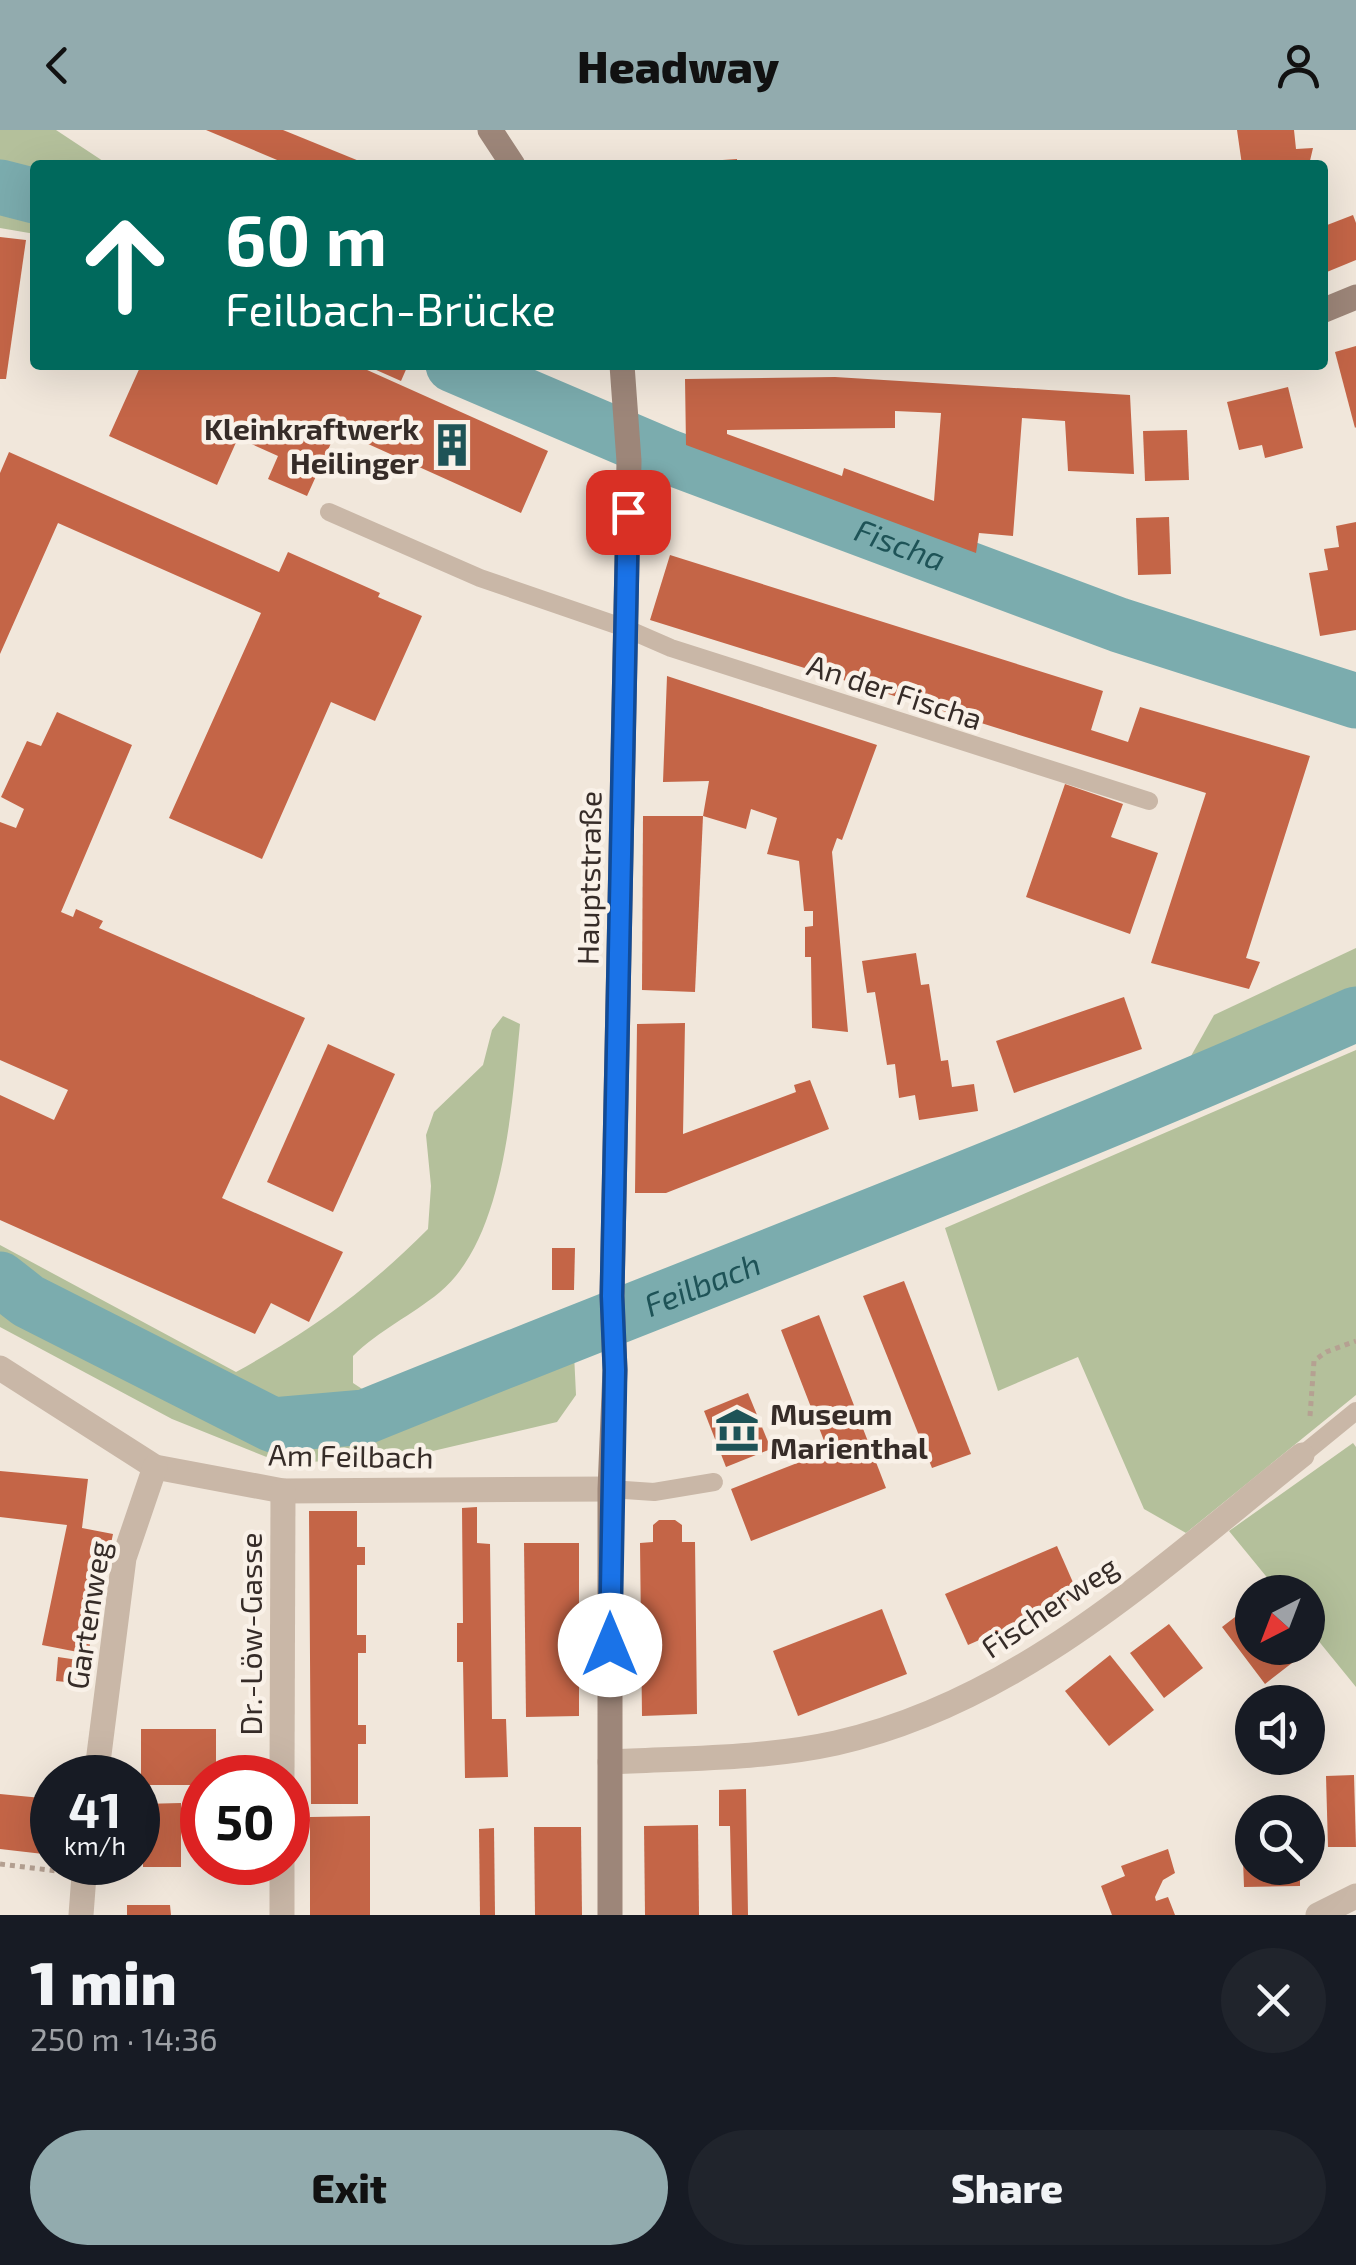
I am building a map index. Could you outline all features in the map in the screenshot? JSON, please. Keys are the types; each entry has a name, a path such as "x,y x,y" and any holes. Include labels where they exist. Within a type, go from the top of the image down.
{"main road":[{"path":"490,130 510,160"},
{"path":"1328,308 1356,297"},
{"name":"Hauptstraße","path":"610,1489 629,461 622,370"},
{"path":"610,1489 610,1915"}],"street":[{"name":"Am Feilbach","path":"0,1368 156,1467 282,1491 610,1489"},
{"name":"Fischerweg","path":"610,1762 744,1756 836,1743 903,1722 1002,1681 1099,1616 1306,1452"},
{"name":"Gartenweg","path":"99,1755 124,1558 156,1467"},
{"name":"Dr.-Löw-Gasse","path":"282,1491 282,1755"},
{"path":"81,1915 83,1885"},
{"path":"282,1885 282,1915"},
{"path":"1318,1915 1356,1896"}],"lane":[{"name":"An der Fischa","path":"329,512 480,578 671,648 1149,801"},
{"name":"Fischerweg","path":"1306,1452 1356,1411"},
{"path":"610,1489 654,1492 714,1482"}],"path":[{"path":"1306,1452 1314,1362 1326,1352 1356,1341"},
{"path":"0,1864 30,1865"}],"green space":[{"path":"0,130 56,130 101,160 30,160 30,233 0,228"},
{"path":"1356,948 1356,1001 1177,1081 1214,1015"},
{"path":"503,1016 520,1024 513,1092 501,1167 479,1238 462,1268 440,1292 353,1356 353,1383 379,1400 572,1312 576,1395 557,1422 420,1454 284,1464 172,1419 0,1327 0,1245 236,1372 290,1340 360,1291 428,1229 431,1186 426,1135 434,1112 483,1065 492,1030"},
{"path":"1356,1050 1356,1395 1186,1533 1144,1509 1078,1357 998,1391 945,1228"},
{"path":"1353,1443 1356,1687 1325,1649 1325,1575 1265,1575 1229,1531"}],"building":[{"path":"206,130 283,130 357,160 277,160"},
{"path":"1237,130 1294,130 1296,149 1313,148 1310,160 1241,160"},
{"path":"1353,215 1356,223 1356,260 1328,272 1328,225"},
{"path":"0,237 26,240 6,379 0,379"},
{"path":"1356,346 1356,427 1355,428 1335,352"},
{"name":"Kleinkraftwerk Heilinger","path":"139,370 367,370 548,451 521,513 337,430 307,496 268,479 278,456 238,438 217,485 109,436"},
{"path":"376,370 406,370 401,381"},
{"path":"835,377 1130,395 1134,474 1068,471 1065,421 1022,418 1013,536 979,533 976,553 686,445 685,379","holes":["895,411 941,413 934,501 844,468 842,476 727,434 727,430 895,428"]},
{"path":"1288,387 1303,448 1265,458 1262,445 1239,450 1227,402"},
{"path":"1187,430 1189,480 1145,481 1143,431"},
{"path":"9,452 279,572 288,552 422,616 375,721 331,702 262,859 169,818 261,613 58,523 0,654 0,473"},
{"path":"1169,517 1171,574 1138,575 1136,518"},
{"path":"1356,522 1356,630 1320,636 1309,573 1328,570 1324,549 1339,547 1336,526"},
{"path":"670,555 1103,691 1091,730 1128,742 1140,707 1310,756 1246,958 1260,962 1249,989 1151,963 1206,793 650,620"},
{"path":"667,676 877,745 842,840 837,838 832,852 848,1032 812,1028 811,957 805,957 805,927 813,926 813,911 804,911 799,861 767,854 777,818 751,809 746,829 703,816 709,781 663,782"},
{"path":"57,712 132,745 61,912 73,917 76,909 103,921 99,928 305,1018 222,1198 343,1252 309,1322 271,1303 255,1334 0,1220 0,1095 54,1120 68,1090 0,1060 0,822 16,828 24,809 1,797 27,741 41,746"},
{"path":"1065,784 1123,804 1111,837 1158,853 1130,934 1026,897"},
{"path":"643,816 703,816 695,992 642,990"},
{"path":"916,953 921,985 929,984 941,1061 948,1060 952,1087 974,1084 978,1111 919,1120 915,1095 899,1098 895,1064 887,1065 875,992 867,993 862,961"},
{"path":"1124,997 1142,1049 1014,1093 996,1041"},
{"path":"685,1023 683,1134 796,1092 794,1085 810,1080 829,1129 666,1193 635,1193 637,1024"},
{"path":"328,1044 395,1074 333,1212 267,1182"},
{"path":"552,1248 575,1248 574,1290 552,1290"},
{"path":"904,1281 971,1454 932,1468 863,1296"},
{"path":"819,1315 886,1488 751,1541 731,1489 828,1451 781,1330"},
{"name":"Museum Marienthal","path":"748,1393 771,1449 726,1467 704,1411"},
{"path":"0,1471 88,1479 82,1528 113,1534 88,1654 42,1645 67,1525 0,1517"},
{"path":"477,1507 477,1543 490,1544 492,1719 506,1719 508,1777 465,1778 463,1662 457,1662 457,1623 463,1623 462,1508"},
{"path":"309,1511 357,1511 357,1547 365,1547 365,1565 357,1565 357,1635 366,1635 366,1653 358,1653 358,1725 366,1725 366,1744 358,1744 358,1804 311,1804"},
{"path":"659,1520 675,1520 682,1525 682,1542 695,1542 697,1714 642,1716 640,1543 653,1542 653,1525"},
{"path":"524,1543 579,1543 579,1716 526,1717"},
{"path":"1057,1546 1079,1596 968,1645 945,1594"},
{"path":"882,1609 907,1674 798,1716 773,1651"},
{"path":"1235,1617 1235,1644 1222,1627"},
{"path":"1169,1624 1203,1668 1164,1698 1130,1653"},
{"path":"1110,1655 1154,1710 1109,1746 1065,1691"},
{"path":"58,1657 78,1660 76,1683 56,1681"},
{"path":"1251,1665 1289,1665 1265,1684"},
{"path":"141,1729 216,1729 216,1755 180,1755 180,1785 160,1785 160,1755 141,1755"},
{"path":"1354,1775 1356,1847 1328,1847 1326,1776"},
{"path":"746,1789 748,1915 732,1915 730,1826 719,1826 719,1790"},
{"path":"0,1794 30,1797 30,1852 0,1849"},
{"path":"180,1803 180,1867 160,1867 160,1804"},
{"path":"370,1816 370,1915 310,1915 310,1817"},
{"path":"698,1825 699,1915 645,1915 644,1826"},
{"path":"534,1827 581,1827 582,1915 535,1915"},
{"path":"494,1828 495,1915 480,1915 479,1829"},
{"path":"1168,1849 1175,1873 1163,1880 1155,1897 1156,1901 1168,1897 1175,1915 1112,1915 1101,1886 1125,1876 1121,1866"},
{"path":"1244,1885 1300,1885 1300,1886"},
{"path":"127,1905 170,1905 171,1915 127,1915"}],"waterway":[{"name":"Fischa","path":"0,187 30,195"},
{"name":"Fischa","path":"465,370 669,457 1119,625 1356,701"},
{"name":"Feilbach","path":"0,1279 28,1301 273,1425 365,1417 986,1170 1356,1014"}],"place":[{"name":"Kleinkraftwerk Heilinger","path":"452,445"},
{"name":"Museum Marienthal","path":"737,1430"}],"route":[{"path":"610,1645 615,1370 612,1296 628,512"}]}
